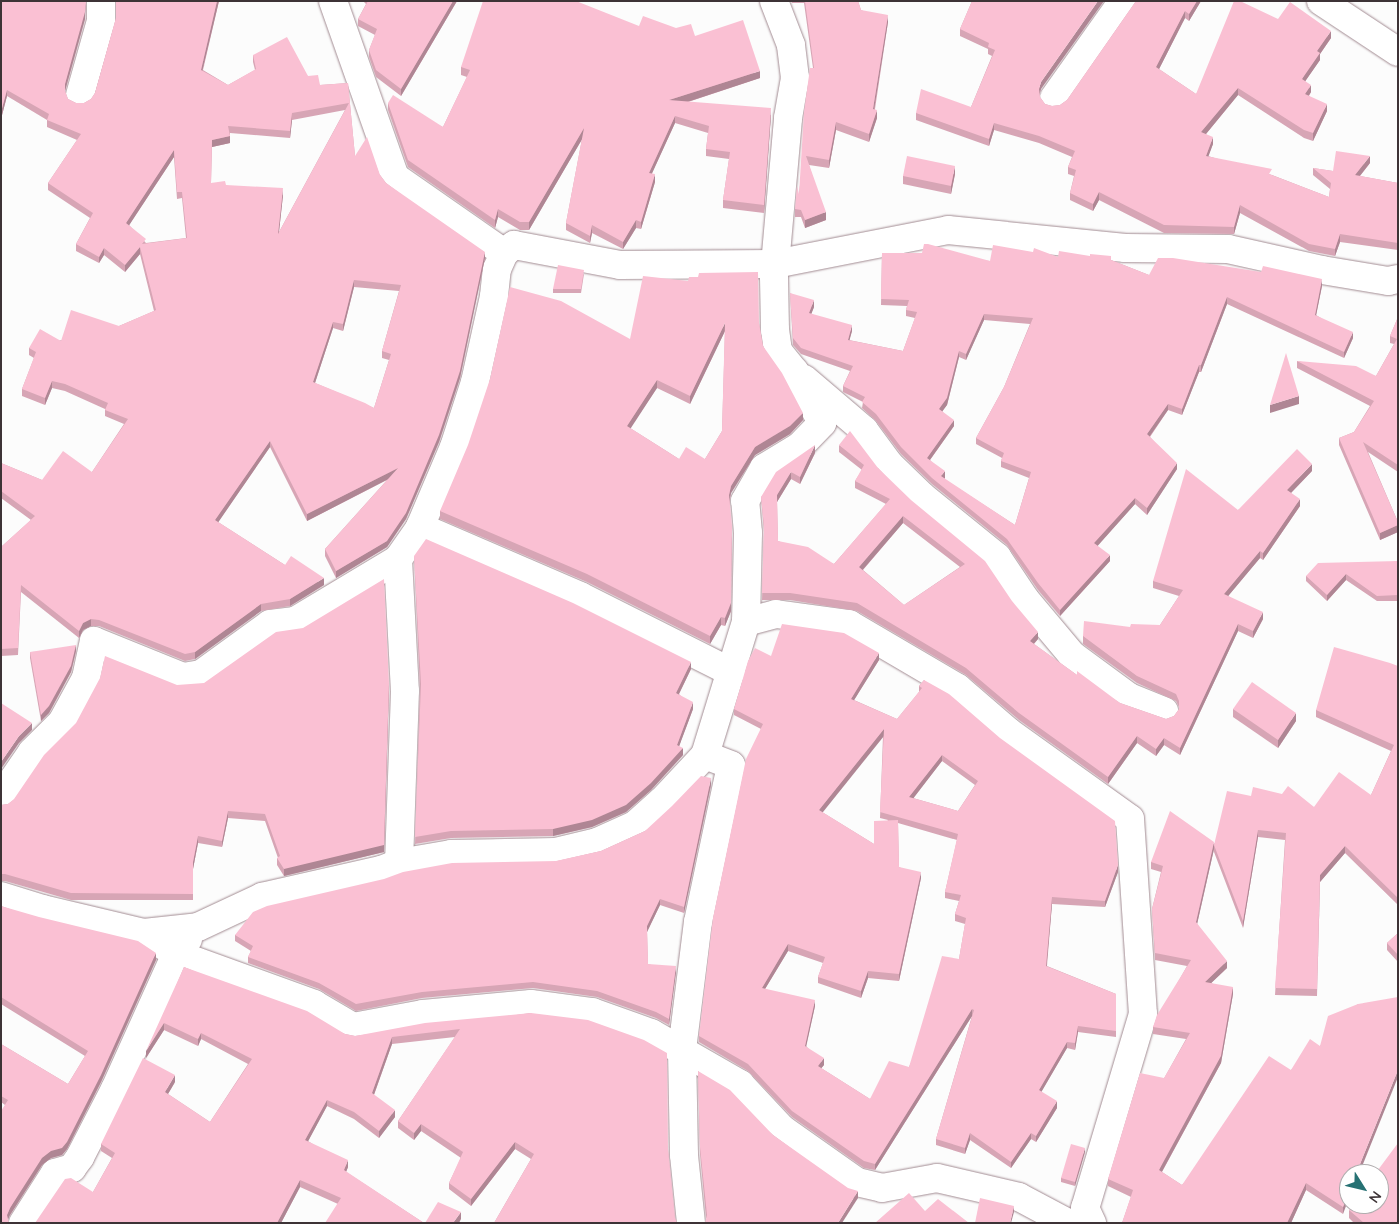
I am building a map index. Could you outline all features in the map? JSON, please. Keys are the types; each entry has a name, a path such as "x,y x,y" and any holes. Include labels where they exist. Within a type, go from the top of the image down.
{"street":[{"path":"80,95 101,21 101,1"},
{"path":"333,1 394,177 504,253"},
{"path":"774,1 792,45 795,78 788,118 775,264 775,330 778,351 795,372 864,430 889,464 922,496 997,557 1025,599 1072,655 1129,697 1164,711"},
{"path":"1054,98 1123,1"},
{"path":"1321,1 1398,52"},
{"path":"1,797 32,752 62,722 86,678 94,641 183,677 201,674 270,624 295,621 398,559 420,526 454,447 475,382 494,296 497,269 504,253 514,245 620,265 775,264 948,230 1125,248 1228,249 1341,273 1388,281 1398,279"},
{"path":"1,896 43,909 144,933 198,927 262,897 381,870 400,863 451,854 555,852 597,842 635,825 662,801 705,755 746,622 748,533 746,501 764,468 800,446 822,423 795,372"},
{"path":"420,526 580,596 732,672"},
{"path":"398,559 405,691 400,863"},
{"path":"746,622 776,614 849,624 958,688 1009,732 1130,818 1143,1014 1085,1208 1092,1223"},
{"path":"691,1223 684,1156 682,1050 698,922 731,765 705,755"},
{"path":"23,1223 55,1173 72,1168 80,1157 115,1088 176,954 198,927"},
{"path":"144,933 176,954 314,1004 353,1027 423,1014 531,1004 592,1012 651,1033 740,1084 782,1129 857,1182 882,1188 937,1178 1019,1197 1068,1223"}],"building":[{"path":"1,1 86,1 85,12 65,84 68,99 76,103 84,103 91,99 95,93 116,18 116,1 217,1 201,70 228,85 256,69 253,55 287,37 308,76 318,75 320,85 348,83 355,156 367,137 380,175 386,183 485,252 460,371 439,435 406,513 387,541 336,571 325,549 398,468 307,514 270,441 215,520 285,565 291,556 324,578 290,599 261,604 195,652 185,654 99,620 91,619 83,623 79,631 21,585 18,648 1,649 1,547 35,516 1,491 1,463 42,480 63,451 92,472 128,419 105,410 108,403 65,384 52,381 45,398 22,389 36,352 29,348 40,329 61,341 71,310 119,326 156,310 140,247 125,265 104,248 99,257 76,244 93,213 48,183 81,134 47,120 49,114 7,90 1,112","holes":["349,103 278,234 283,188 226,185 225,181 211,183 212,140 230,136 228,126 290,131 292,113","174,150 177,192 182,192 187,238 142,244 146,239 126,223","354,280 401,285 382,351 391,354 374,408 313,382 333,322 343,324"]},
{"path":"368,1 453,1 401,89 376,70 369,50 377,29 358,19"},
{"path":"483,1 576,1 639,26 643,16 676,28 691,24 695,36 743,20 760,71 669,100 771,108 764,205 723,200 730,152 706,149 709,126 675,116 649,173 655,174 641,222 636,220 623,242 592,225 590,236 566,223 584,128 529,222 520,222 498,209 495,220 408,160 388,103 393,95 443,127 470,70 461,67"},
{"path":"805,1 858,1 861,10 888,15 873,109 877,110 869,134 836,122 829,160 806,156 826,212 805,220 801,210 795,209 797,186 799,194 804,112 810,68 814,68"},
{"path":"972,1 1098,1 1041,82 1039,89 1040,97 1045,104 1052,106 1060,105 1067,100 1136,1 1197,1 1189,14 1185,11 1156,67 1196,94 1234,1 1240,1 1278,19 1290,2 1331,31 1317,51 1320,53 1302,79 1311,85 1305,94 1327,104 1313,133 1304,130 1238,88 1201,132 1213,137 1206,156 1272,169 1269,174 1329,197 1331,183 1313,168 1333,171 1336,151 1370,156 1355,175 1398,183 1398,243 1340,234 1335,249 1309,244 1240,205 1234,227 1164,225 1099,192 1093,204 1070,193 1076,170 1068,167 1075,151 1039,136 994,123 989,139 916,113 921,89 971,107 995,50 988,47 989,43 960,29"},
{"path":"907,156 955,166 951,186 903,176"},
{"path":"924,244 928,244 990,261 993,245 1033,252 1034,248 1058,257 1059,251 1090,256 1090,254 1111,256 1111,260 1149,275 1158,258 1173,258 1261,272 1263,266 1322,279 1315,315 1353,332 1344,352 1227,297 1182,409 1168,404 1147,434 1177,463 1147,508 1135,498 1094,543 1110,555 1060,610 1007,539 932,478 901,447 876,414 862,402 865,397 843,386 853,366 801,348 793,338 790,293 814,300 809,313 852,325 848,340 903,351 917,312 906,310 909,300 881,299 882,253 922,253","holes":["984,314 1033,318 1004,387 976,438 1004,453 1001,461 1031,472 1015,525 941,476 945,471 927,458 954,420 939,409 947,398 959,351 966,354"]},
{"path":"558,265 584,270 581,289 553,289"},
{"path":"758,272 759,323 763,346 782,373 803,413 790,426 755,447 731,486 729,495 732,526 731,603 725,618 721,617 710,636 587,574 440,511 468,445 490,379 510,287 561,301 630,339 643,276 688,281 689,277 698,277 699,273","holes":["725,323 722,431 705,459 686,447 679,459 627,426 657,380 690,396"]},
{"path":"1398,317 1398,465 1363,442 1398,522 1398,525 1380,533 1339,438 1354,432 1374,401 1297,361 1356,366 1376,376 1397,339 1390,336"},
{"path":"1286,353 1299,396 1270,405"},
{"path":"850,431 878,468 911,500 985,561 1012,601 1038,632 1030,641 1077,675 1077,671 1120,703 1166,719 1174,716 1179,709 1179,701 1176,694 1137,676 1083,636 1084,621 1130,627 1131,624 1160,625 1183,590 1153,581 1186,469 1238,510 1297,449 1312,464 1287,490 1300,499 1263,553 1260,551 1224,594 1263,612 1253,631 1238,624 1180,748 1164,738 1156,749 1137,736 1108,777 1019,713 966,668 857,603 790,593 762,593 764,526 761,497 776,472 815,445 800,477 791,472 777,495 778,541 808,547 834,564 890,499 855,481 864,465 839,445","holes":["903,516 965,564 904,605 859,567"]},
{"path":"426,539 573,603 691,662 676,693 693,702 677,745 683,748 651,783 626,805 592,820 553,829 451,831 415,837 421,684 414,556"},
{"path":"1398,561 1398,595 1377,596 1346,574 1327,595 1306,576 1318,563"},
{"path":"384,579 389,684 384,845 284,869 277,858 280,856 265,814 228,811 222,841 198,836 193,862 193,894 71,893 1,874 1,805 8,804 14,799 44,755 76,723 100,678 105,656 177,685 204,683 276,632 303,628"},
{"path":"782,624 844,633 879,653 851,699 897,719 922,688 919,686 924,680 949,694 1000,738 1115,821 1118,865 1105,901 1052,897 1046,966 1116,994 1116,1031 1078,1026 1075,1043 1067,1042 1039,1090 1057,1101 1036,1136 1031,1133 1011,1162 970,1133 965,1148 936,1139 974,1010 972,1009 875,1164 864,1161 792,1111 748,1064 699,1036 713,918 746,759 763,724 734,709 748,661 755,648 771,656","holes":["884,729 880,812 958,834 945,892 961,895 955,914 966,918 959,959 942,956 909,1067 889,1061 870,1099 818,1066 824,1058 805,1046 815,1000 762,988 788,944 825,957 818,977 861,991 868,971 899,974 921,872 899,867 898,820 874,821 874,844 819,810","942,755 978,781 958,811 909,797"]},
{"path":"76,645 71,666 49,706 41,715 30,652"},
{"path":"1334,647 1398,666 1398,898 1345,846 1320,875 1317,989 1275,988 1286,833 1258,830 1243,921 1214,845 1227,791 1251,796 1253,787 1282,794 1288,786 1314,807 1339,772 1371,795 1394,745 1316,710"},
{"path":"1252,682 1296,713 1278,740 1233,709"},
{"path":"1,703 32,723 19,736 1,762"},
{"path":"701,776 711,778 684,907 660,899 647,926 648,964 676,966 669,1019 656,1012 597,991 533,982 422,992 356,1004 319,983 248,957 253,946 235,935 253,912 267,906 384,879 403,872 452,863 556,861 601,851 645,831"},
{"path":"1170,811 1214,842 1196,922 1227,961 1205,982 1233,987 1221,1056 1159,1170 1182,1185 1269,1056 1291,1070 1310,1039 1320,1046 1328,1016 1358,1004 1398,997 1398,1070 1360,1164 1339,1164 1339,1204 1306,1183 1287,1223 1122,1223 1133,1190 1108,1179 1140,1073 1164,1078 1190,1033 1153,1027 1157,1015 1191,960 1155,953 1152,909 1163,866 1151,862"},
{"path":"1,906 138,941 156,953 101,1075 67,1142 62,1148 51,1151 42,1158 10,1208 7,1215 9,1223 1,1223 1,1111 8,1100 1,1096 1,1044 68,1084 88,1051 1,997"},
{"path":"1398,933 1398,955 1387,943"},
{"path":"184,967 307,1011 345,1034 355,1036 425,1023 531,1013 588,1020 644,1040 667,1053 668,1149 677,1223 494,1223 534,1154 515,1142 471,1199 449,1183 463,1152 421,1124 414,1133 398,1121 460,1029 392,1037 372,1093 395,1110 379,1131 354,1112 327,1100 305,1140 348,1160 344,1170 424,1223 325,1223 341,1198 300,1180 277,1223 35,1223 65,1179 71,1178 93,1192 115,1153 101,1144 143,1058 175,1075 165,1092 210,1122 252,1059 201,1033 198,1039 164,1023 146,1051"},
{"path":"698,1071 730,1090 773,1135 848,1188 858,1191 838,1223 705,1223 707,1215 700,1147"},
{"path":"1398,1143 1398,1223 1364,1223 1354,1214 1389,1214 1389,1164 1382,1164"},
{"path":"1071,1144 1085,1148 1075,1182 1061,1178"},
{"path":"909,1193 925,1211 938,1199 969,1223 875,1223"},
{"path":"980,1198 1014,1206 1010,1223 975,1223"},
{"path":"438,1202 461,1212 453,1223 425,1223"}]}
